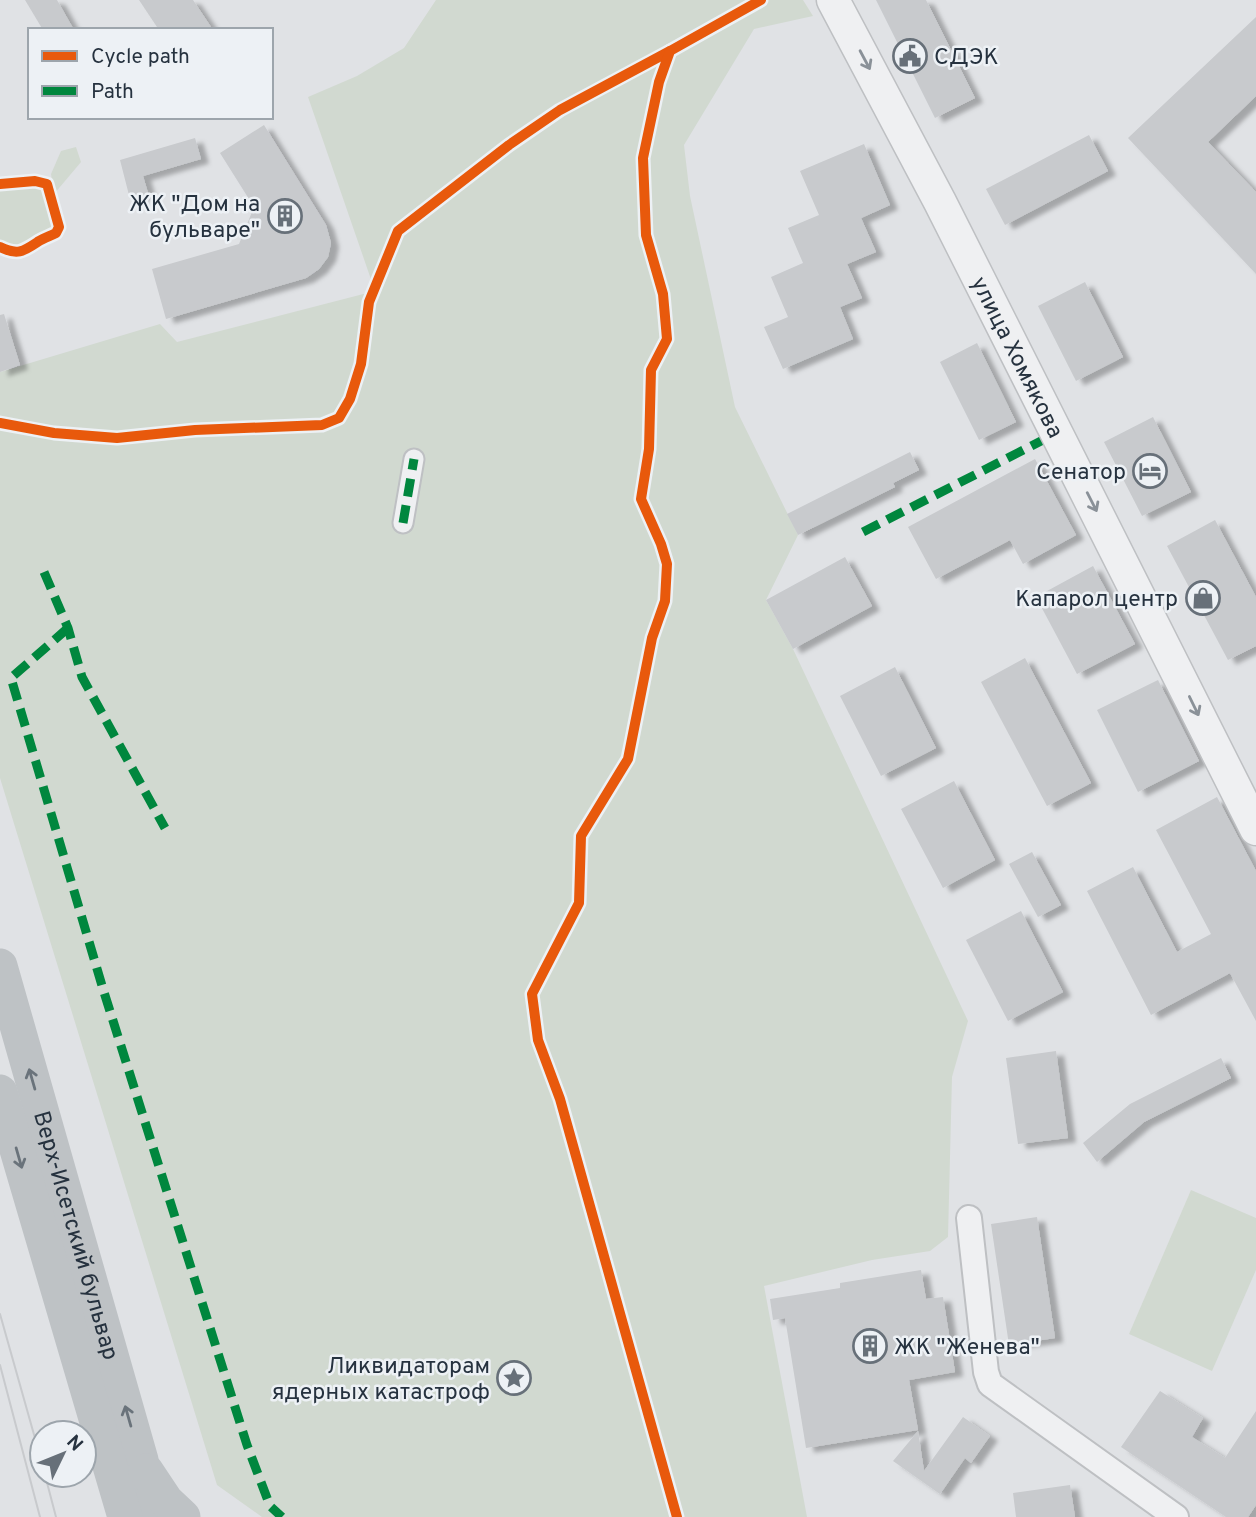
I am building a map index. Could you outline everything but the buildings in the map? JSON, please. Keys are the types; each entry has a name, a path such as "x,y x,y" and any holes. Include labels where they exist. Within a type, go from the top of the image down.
{"main road":[{"name":"Верх-Исетский бульвар","path":"0,966 141,1460 142,1510"},
{"name":"Верх-Исетский бульвар","path":"0,1092 142,1510"},
{"path":"141,1460 166,1501 183,1517"}],"street":[{"name":"улица Хомякова","path":"833,0 946,214 1256,829"},
{"path":"403,523 414,458"},
{"path":"969,1218 986,1372 990,1384 1177,1517"}],"shaded area":[{"path":"436,0 803,0 813,16 754,29 684,145 690,196 735,407 798,535 766,600 793,649 968,1021 952,1077 948,1237 930,1251 872,1260 764,1286 807,1517 262,1517 217,1485 0,778 0,372 160,324 177,342 375,291 308,97 357,76 404,48"},
{"path":"76,147 81,162 54,194 51,174 61,151"},
{"path":"0,187 45,187 48,192 55,227 53,231 20,248 0,244"},
{"path":"1191,1190 1256,1218 1256,1270 1212,1371 1129,1334"}],"tram line":[{"path":"0,1314 30,1419"},
{"path":"0,1365 40,1517"},
{"path":"49,1489 56,1517"}],"marked path":[{"path":"863,532 1041,441"},
{"path":"403,523 414,459"},
{"path":"44,572 68,628 82,677 165,828"},
{"path":"68,628 11,678 103,989 247,1445 270,1506 282,1517"}],"cycle path":[{"path":"677,1517 560,1099 538,1040 532,994 579,903 581,836 628,759 652,638 665,601 667,564 641,499 649,449 651,370 667,339 663,294 646,235 643,158 659,82 670,51 761,0"},
{"path":"0,423 54,433 117,438 195,430 322,425 339,418 350,399 361,364 369,302 398,231 509,145 560,110 670,51"},
{"path":"0,184 35,181 47,184 59,227 56,233 21,251 0,247"}],"place":[{"name":"СДЭК","path":"910,56"},
{"name":"ЖК \"Дом на бульваре\"","path":"285,216"},
{"name":"Сенатор","path":"1150,471"},
{"name":"Капарол центр","path":"1203,598"},
{"name":"ЖК \"Женева\"","path":"870,1346"},
{"name":"Ликвидаторам ядерных катастроф","path":"514,1378"}]}
